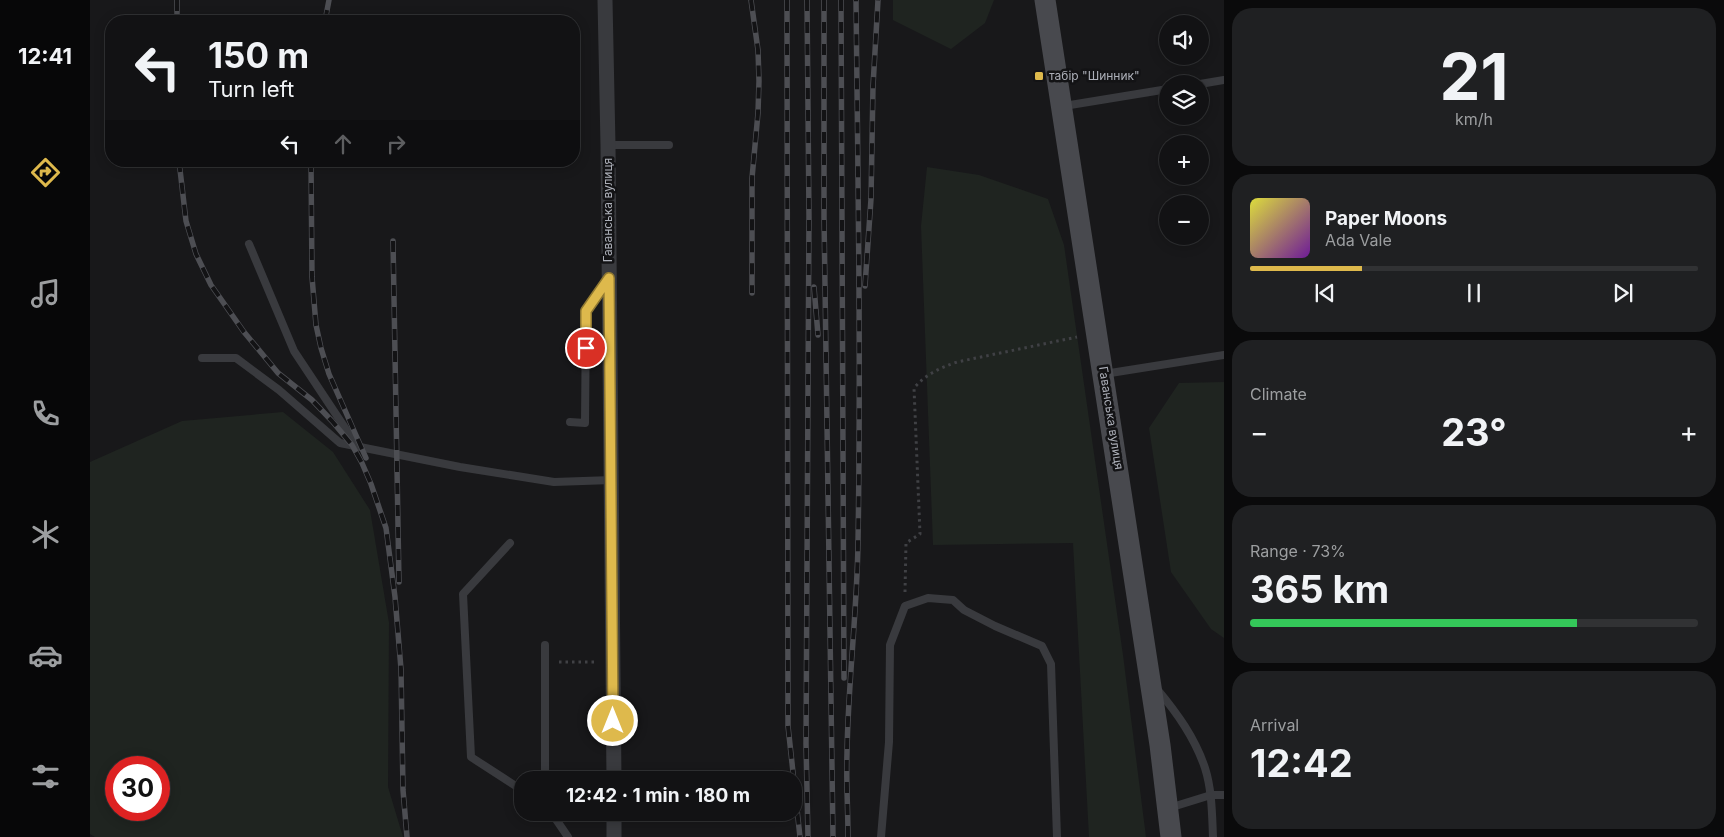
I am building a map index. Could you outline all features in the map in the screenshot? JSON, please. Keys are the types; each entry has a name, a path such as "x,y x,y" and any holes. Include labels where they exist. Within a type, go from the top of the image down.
{"main road":[{"name":"Гаванська вулиця","path":"1045,0 1160,745 1171,837"}],"street":[{"name":"Гаванська вулиця","path":"605,0 614,771"},
{"path":"614,821 614,837"}],"lane":[{"path":"1209,82 1224,80"},
{"path":"1062,106 1159,90"},
{"path":"608,145 669,145"},
{"path":"249,244 294,350 357,446"},
{"path":"570,422 585,423 586,311 609,278"},
{"path":"1104,374 1224,355"},
{"path":"202,358 236,358 279,390 340,443 460,467 554,482 612,480"},
{"path":"510,543 463,594 471,757 514,785"},
{"path":"881,837 889,742 890,645 905,606 928,598 953,600 964,610 995,626 1042,646 1051,664 1056,837"},
{"path":"545,645 545,771"},
{"path":"1150,682 1176,712 1196,746 1206,769 1211,795 1213,837"},
{"path":"1167,809 1211,795 1224,794"},
{"path":"557,821 568,837"}],"path":[{"path":"905,606 906,543 920,534 914,388 923,378 940,368 957,362 1083,336"},
{"path":"561,662 579,662"}],"shaded area":[{"path":"893,0 994,0 985,23 951,49 893,20"},
{"path":"927,167 979,175 1048,199 1064,245 1123,655 1146,837 1089,837 1073,543 933,545 921,226"},
{"path":"1224,382 1224,638 1211,629 1171,572 1149,428 1179,383"},
{"path":"283,412 333,452 370,510 389,623 388,787 403,837 95,837 90,834 90,462 182,421"}],"railway":[{"path":"177,0 177,15"},
{"path":"326,15 329,0"},
{"path":"751,0 758,50 759,81 752,178 752,293"},
{"path":"787,0 788,726 800,837"},
{"path":"807,0 809,217 806,744 808,837"},
{"path":"824,0 824,217 833,837"},
{"path":"841,0 844,678"},
{"path":"848,837 848,727 857,569 859,475 856,0"},
{"path":"865,286 871,199 873,86 878,0"},
{"path":"180,167 186,221 196,254 211,285 244,332 278,373 312,400 352,445 371,484 386,528 395,597 401,669 403,790 407,837"},
{"path":"311,167 312,277 316,325 329,374 366,458"},
{"path":"393,241 399,582"},
{"path":"814,287 818,335"}],"place":[{"name":"табір \"Шинник\"","path":"1039,76"}],"route":[{"path":"586,348 586,311 609,278 613,721"}]}
